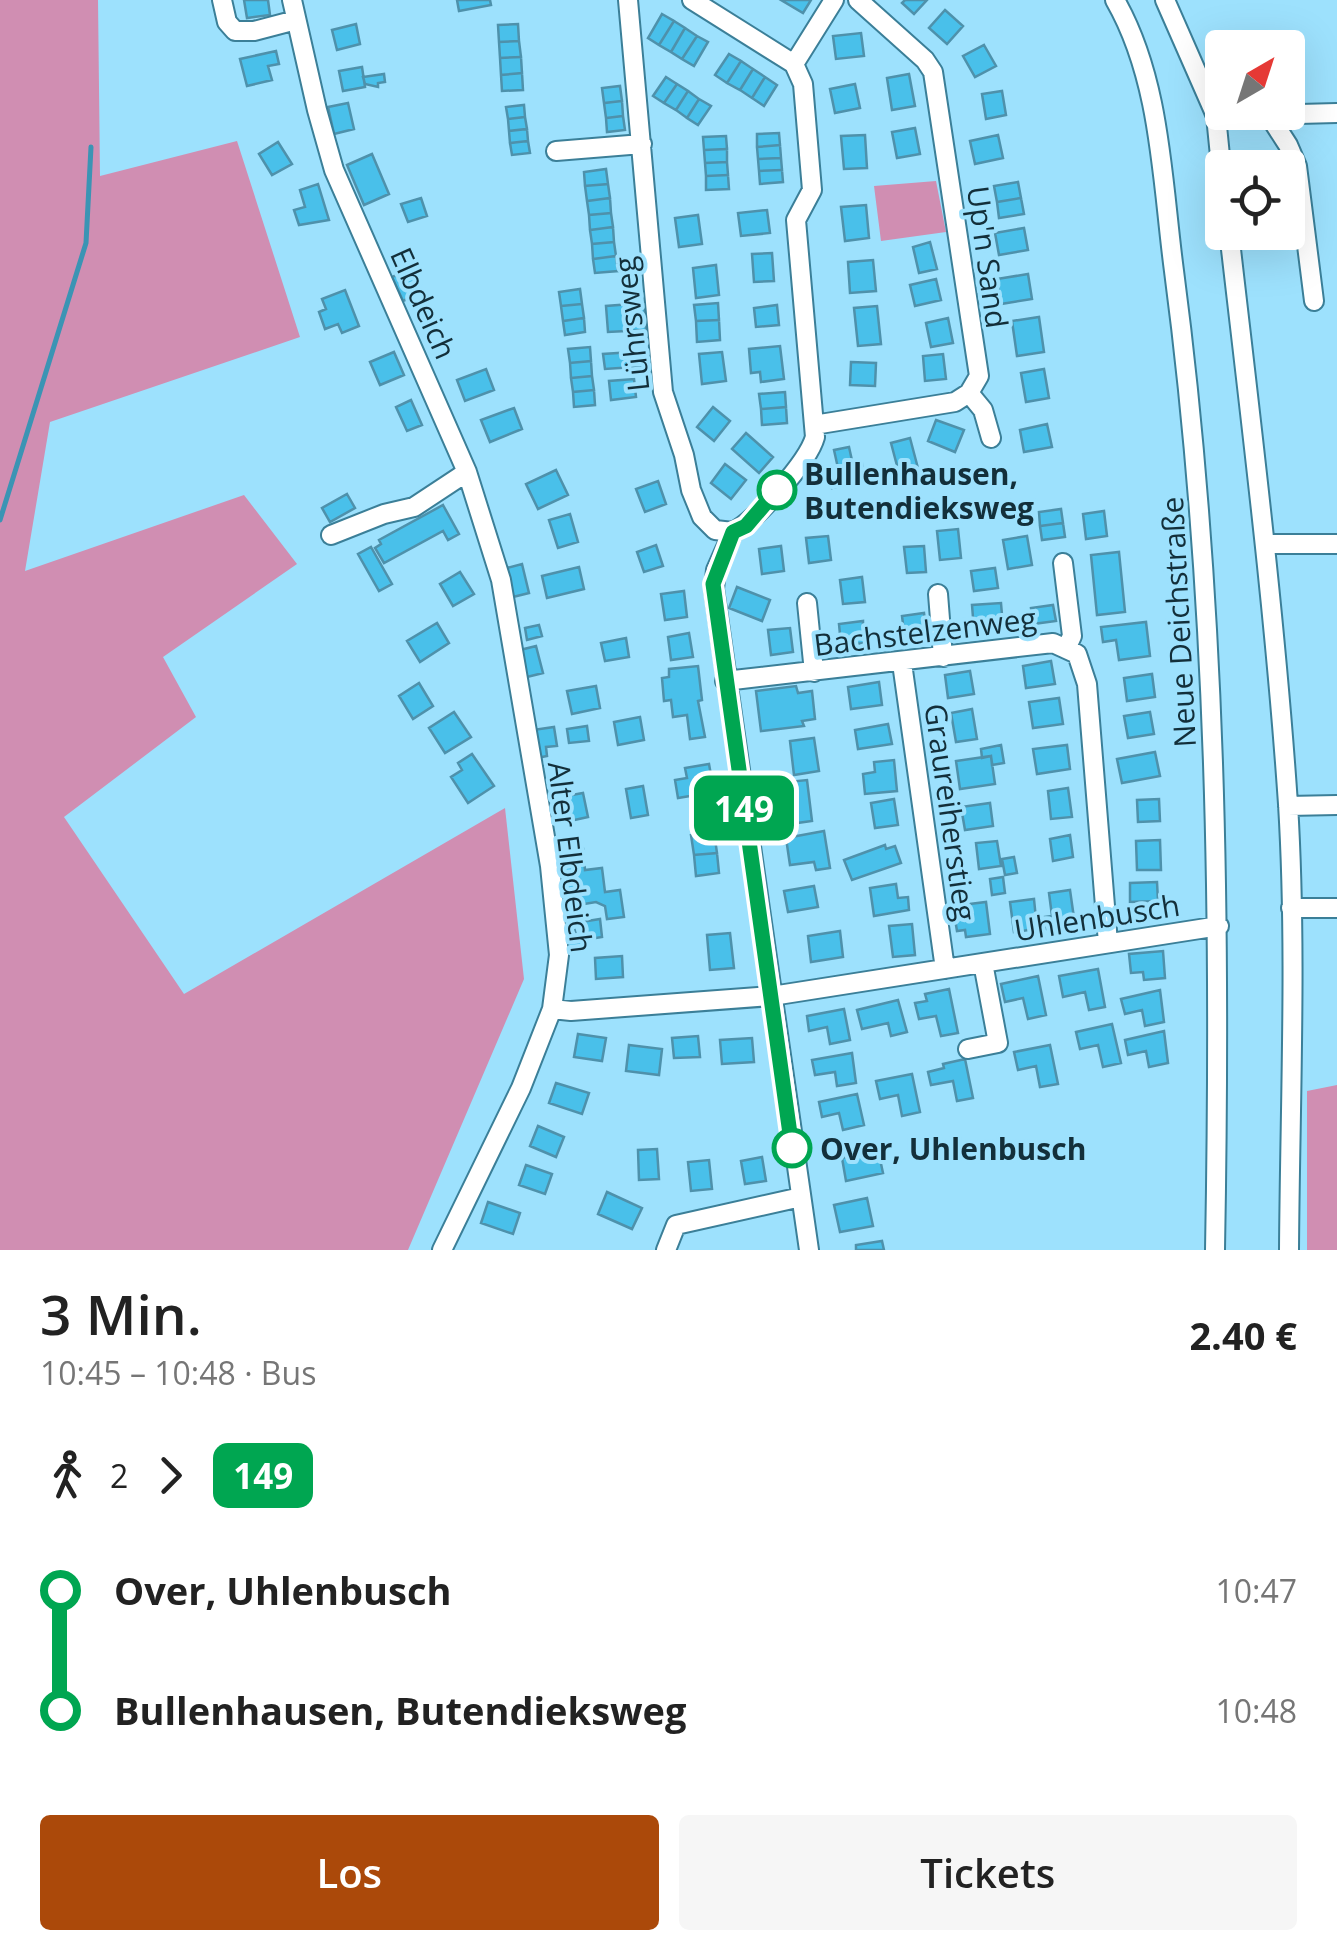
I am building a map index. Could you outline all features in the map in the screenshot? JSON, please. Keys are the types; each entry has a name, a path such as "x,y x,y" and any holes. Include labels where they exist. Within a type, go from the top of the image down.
{"street":[{"path":"222,0 227,22 235,31 296,20"},
{"name":"Elbdeich","path":"292,0 334,170 467,472 501,580 509,627"},
{"name":"Lührsweg","path":"628,0 663,392 702,517 715,530 733,532"},
{"path":"692,0 794,64 803,84 812,190 796,220 815,437 762,508 746,526 733,532 716,570 714,588 809,1250"},
{"path":"794,64 834,0"},
{"name":"Up'n Sand","path":"858,0 925,60 933,72 979,376 969,393"},
{"name":"Neue Deichstraße","path":"1115,0 1147,78 1192,411 1210,674 1219,926 1215,1250"},
{"path":"1165,0 1205,91"},
{"path":"1305,115 1337,113"},
{"path":"1279,130 1297,166 1314,302"},
{"path":"556,151 642,144"},
{"path":"1231,250 1265,544 1288,806 1289,1250"},
{"path":"814,425 955,402 969,393 983,410 991,438"},
{"path":"331,535 414,506 467,472"},
{"path":"1265,544 1337,544"},
{"path":"1063,564 1072,636 1066,649"},
{"path":"938,594 944,657"},
{"path":"807,603 814,672"},
{"name":"Alter Elbdeich","path":"442,1250 521,1088 552,1009 558,955 554,904 509,627"},
{"name":"Bachstelzenweg","path":"726,682 1053,643 1077,654 1087,684 1108,943"},
{"name":"Graureiherstieg","path":"902,663 944,969"},
{"path":"1288,806 1337,805"},
{"path":"1291,908 1337,908"},
{"name":"Uhlenbusch","path":"552,1009 572,1011 772,996 1219,926"},
{"name":"Uhlenbusch","path":"968,1049 998,1043 983,963"},
{"path":"666,1250 676,1226 801,1197"}],"shaded area":[{"path":"0,0 98,0 100,176 237,141 300,337 50,422 25,571 244,495 297,564 163,657 196,717 64,817 184,994 505,808 524,979 408,1250 0,1250"},
{"path":"936,181 946,232 881,241 874,186"},
{"path":"1337,1085 1337,1250 1307,1250 1307,1091"}],"building":[{"path":"244,0 268,0 270,15 247,18"},
{"path":"457,0 490,0 491,5 459,11"},
{"path":"781,0 811,0 803,13"},
{"path":"927,0 914,14 902,3"},
{"path":"945,10 963,26 947,44 929,28"},
{"path":"662,14 674,21 659,45 648,38"},
{"path":"674,21 685,28 671,52 659,45"},
{"path":"356,24 360,44 337,50 332,30"},
{"path":"518,24 519,41 499,42 498,25"},
{"path":"685,28 697,36 682,59 671,52"},
{"path":"861,33 864,56 836,59 833,36"},
{"path":"697,36 708,42 694,66 682,59"},
{"path":"519,41 521,57 500,58 499,42"},
{"path":"984,45 996,66 975,77 963,56"},
{"path":"276,51 279,64 268,66 272,80 247,86 240,59"},
{"path":"729,54 741,61 727,83 715,75"},
{"path":"521,57 522,73 501,75 500,58"},
{"path":"741,61 753,69 740,90 727,83"},
{"path":"362,67 365,87 343,91 339,71"},
{"path":"753,69 765,77 752,98 740,90"},
{"path":"522,73 523,90 502,91 501,75"},
{"path":"384,74 385,82 378,83 378,87 365,84 363,77"},
{"path":"909,74 915,106 892,110 887,78"},
{"path":"666,77 677,84 664,103 653,96"},
{"path":"765,77 777,85 764,106 752,98"},
{"path":"677,84 688,91 676,110 664,103"},
{"path":"855,84 860,108 835,113 830,89"},
{"path":"620,86 622,101 604,103 602,88"},
{"path":"688,91 699,99 687,118 676,110"},
{"path":"1002,91 1006,115 986,119 982,94"},
{"path":"699,99 711,106 698,125 687,118"},
{"path":"622,101 623,116 606,118 604,103"},
{"path":"348,103 354,129 334,134 328,107"},
{"path":"524,105 525,117 508,119 506,107"},
{"path":"623,116 625,130 607,132 606,118"},
{"path":"525,117 527,129 509,131 508,119"},
{"path":"915,128 920,154 897,158 892,132"},
{"path":"527,129 528,141 510,143 509,131"},
{"path":"779,133 780,145 757,147 757,134"},
{"path":"865,135 867,168 844,169 841,136"},
{"path":"998,135 1003,158 975,164 970,141"},
{"path":"726,136 727,149 704,150 703,137"},
{"path":"528,141 530,153 512,155 510,143"},
{"path":"278,142 292,164 272,175 259,154"},
{"path":"780,145 781,158 758,159 757,147"},
{"path":"727,149 727,162 705,163 704,150"},
{"path":"372,154 389,194 364,205 347,165"},
{"path":"781,158 782,170 759,171 758,159"},
{"path":"727,162 728,175 706,176 705,163"},
{"path":"606,169 608,184 585,186 584,172"},
{"path":"782,170 783,182 760,184 759,171"},
{"path":"728,175 729,189 706,190 706,176"},
{"path":"1018,182 1021,198 997,202 994,186"},
{"path":"318,184 329,220 299,225 294,210 305,207 300,190"},
{"path":"608,184 610,198 587,201 585,186"},
{"path":"421,198 427,216 408,222 401,204"},
{"path":"610,198 611,213 589,215 587,201"},
{"path":"1021,198 1024,214 999,218 997,202"},
{"path":"866,205 869,238 845,241 841,207"},
{"path":"767,210 770,233 741,236 738,213"},
{"path":"611,213 613,227 590,230 589,215"},
{"path":"698,215 702,244 679,247 675,218"},
{"path":"613,227 614,242 592,244 590,230"},
{"path":"1024,228 1028,250 999,255 995,233"},
{"path":"614,242 616,256 593,259 592,244"},
{"path":"930,242 937,269 919,273 913,247"},
{"path":"772,253 774,281 754,282 752,254"},
{"path":"616,256 618,271 595,273 593,259"},
{"path":"873,260 876,291 850,293 848,262"},
{"path":"716,265 719,295 696,298 693,268"},
{"path":"409,269 420,293 403,301 392,277"},
{"path":"1028,274 1032,299 1001,304 997,279"},
{"path":"936,279 941,300 915,306 910,285"},
{"path":"580,289 582,304 561,306 559,292"},
{"path":"345,290 359,326 342,333 338,324 325,329 319,312 326,309 322,299"},
{"path":"644,303 646,330 608,332 606,306"},
{"path":"718,303 719,320 696,321 694,305"},
{"path":"582,304 584,318 563,321 561,306"},
{"path":"777,305 779,325 756,327 754,308"},
{"path":"877,306 881,344 858,346 854,308"},
{"path":"1039,317 1044,352 1017,356 1012,321"},
{"path":"584,318 585,332 565,335 563,321"},
{"path":"948,318 953,343 931,347 926,323"},
{"path":"719,320 720,340 697,342 696,321"},
{"path":"780,346 784,379 761,382 760,372 751,373 749,349"},
{"path":"590,347 591,361 570,363 568,349"},
{"path":"648,351 649,366 605,369 603,354"},
{"path":"394,352 404,375 380,385 370,362"},
{"path":"722,352 726,381 702,384 699,354"},
{"path":"943,354 946,379 925,381 923,356"},
{"path":"591,361 592,376 571,378 570,363"},
{"path":"851,362 876,363 875,386 850,385"},
{"path":"486,369 494,390 465,401 457,380"},
{"path":"1044,369 1049,398 1026,402 1021,373"},
{"path":"592,376 594,390 573,392 571,378"},
{"path":"634,379 636,397 611,400 609,381"},
{"path":"594,390 595,405 574,407 573,392"},
{"path":"785,392 786,407 761,409 759,394"},
{"path":"411,400 422,425 407,431 396,407"},
{"path":"713,407 730,421 714,441 697,427"},
{"path":"786,407 787,423 762,425 761,409"},
{"path":"514,408 522,429 490,442 481,420"},
{"path":"936,420 964,430 955,452 928,441"},
{"path":"1047,424 1052,447 1024,452 1020,430"},
{"path":"746,433 773,457 759,473 732,449"},
{"path":"910,438 919,472 900,477 891,443"},
{"path":"849,447 853,465 862,463 866,481 832,488 829,470 838,468 834,450"},
{"path":"725,464 746,480 731,499 711,483"},
{"path":"556,470 568,495 538,509 526,484"},
{"path":"658,481 666,504 645,512 636,489"},
{"path":"347,494 355,508 330,522 322,508"},
{"path":"443,505 459,534 448,540 443,531 384,563 375,548 381,544 379,540"},
{"path":"1061,509 1063,523 1040,526 1039,512"},
{"path":"1104,511 1107,536 1086,539 1083,514"},
{"path":"570,514 578,542 558,548 549,520"},
{"path":"1063,523 1065,537 1042,540 1040,526"},
{"path":"958,529 961,558 940,560 937,531"},
{"path":"828,536 831,560 809,563 806,538"},
{"path":"1027,536 1032,565 1008,569 1003,540"},
{"path":"656,545 663,566 644,572 637,552"},
{"path":"781,546 784,571 762,574 759,549"},
{"path":"924,546 926,572 907,573 904,547"},
{"path":"371,547 392,584 379,591 358,554"},
{"path":"1119,552 1125,612 1097,615 1091,555"},
{"path":"522,564 529,593 509,598 503,569"},
{"path":"579,567 584,589 547,598 542,576"},
{"path":"995,568 998,588 974,591 971,571"},
{"path":"460,572 474,594 453,606 440,584"},
{"path":"862,577 865,602 843,604 840,580"},
{"path":"737,587 770,600 762,621 729,608"},
{"path":"684,591 687,617 665,620 661,594"},
{"path":"1001,603 1003,627 974,630 972,605"},
{"path":"1053,605 1056,621 1033,624 1031,608"},
{"path":"924,613 927,638 905,640 902,616"},
{"path":"863,621 863,630 868,629 866,643 841,645 839,624"},
{"path":"1146,622 1150,656 1119,660 1116,640 1103,642 1101,627"},
{"path":"437,623 449,643 420,662 407,641"},
{"path":"539,625 542,636 527,640 525,628"},
{"path":"790,628 793,652 771,655 768,630"},
{"path":"689,633 693,657 671,660 668,637"},
{"path":"626,638 629,657 605,661 601,643"},
{"path":"536,646 543,673 527,677 520,650"},
{"path":"1051,661 1055,684 1026,688 1023,666"},
{"path":"698,666 702,700 698,701 705,737 690,739 687,715 673,717 671,700 664,701 662,678 669,677 669,669"},
{"path":"970,671 974,694 948,698 945,675"},
{"path":"1152,674 1155,697 1127,701 1124,678"},
{"path":"879,682 882,705 851,709 848,687"},
{"path":"419,683 433,706 413,719 399,696"},
{"path":"596,686 600,708 572,714 567,691"},
{"path":"796,686 798,693 812,691 815,719 802,721 804,726 761,731 756,691"},
{"path":"1059,698 1063,724 1033,728 1029,702"},
{"path":"972,709 977,739 956,742 951,713"},
{"path":"454,712 471,737 445,753 429,728"},
{"path":"1150,712 1154,734 1128,738 1124,716"},
{"path":"640,717 644,740 618,745 614,722"},
{"path":"888,724 892,744 858,749 855,730"},
{"path":"587,726 589,741 569,743 567,729"},
{"path":"554,727 557,746 546,747 547,756 537,758 533,730"},
{"path":"814,738 819,771 794,775 790,741"},
{"path":"1001,745 1004,763 992,765 991,756 982,758 981,749"},
{"path":"1067,745 1070,769 1037,774 1033,749"},
{"path":"1155,752 1160,776 1122,783 1117,759"},
{"path":"472,754 494,786 468,803 451,777 462,770 458,763"},
{"path":"991,756 995,784 960,789 956,761"},
{"path":"894,760 897,791 865,794 863,774 875,772 874,762"},
{"path":"709,764 714,792 678,798 675,780 687,778 685,768"},
{"path":"807,780 812,821 797,823 795,812 780,814 777,796 788,794 787,782"},
{"path":"643,786 648,815 631,818 626,789"},
{"path":"1068,788 1072,817 1051,819 1048,791"},
{"path":"583,793 588,817 570,821 566,796"},
{"path":"894,799 898,825 875,828 871,803"},
{"path":"1159,799 1160,821 1138,822 1137,800"},
{"path":"990,803 993,826 965,830 961,807"},
{"path":"824,831 830,868 816,870 814,862 790,865 786,838"},
{"path":"714,832 717,853 694,855 691,835"},
{"path":"1070,835 1073,857 1053,861 1050,839"},
{"path":"1160,840 1161,870 1137,870 1136,841"},
{"path":"997,841 1001,866 979,869 976,843"},
{"path":"885,845 886,849 895,846 901,863 852,880 844,860"},
{"path":"583,849 585,870 602,868 605,892 620,890 624,917 607,919 605,906 596,902 578,905 577,891 560,893 556,864 562,863 561,852"},
{"path":"717,853 719,873 696,876 694,855"},
{"path":"1014,857 1017,873 1005,875 1002,859"},
{"path":"1003,877 1005,893 992,895 990,879"},
{"path":"1157,882 1158,901 1130,902 1130,883"},
{"path":"896,884 898,898 908,897 909,910 874,916 870,888"},
{"path":"814,886 818,907 788,912 784,891"},
{"path":"1070,890 1075,925 1046,929 1044,917 1052,916 1049,893"},
{"path":"1034,899 1037,929 1014,932 1010,902"},
{"path":"986,902 990,934 966,937 965,930 957,931 955,919 963,918 961,905"},
{"path":"600,919 602,937 583,940 581,922"},
{"path":"562,924 573,924 584,951 565,953"},
{"path":"912,924 915,955 893,957 889,926"},
{"path":"840,931 843,957 811,962 808,936"},
{"path":"730,933 734,968 710,970 707,935"},
{"path":"1163,951 1165,978 1144,980 1143,972 1131,973 1129,954"},
{"path":"622,956 623,977 596,979 595,958"},
{"path":"1098,969 1105,1007 1089,1010 1085,992 1063,997 1059,976"},
{"path":"1038,976 1046,1015 1028,1019 1023,998 1005,1002 1001,984"},
{"path":"949,989 958,1033 941,1036 936,1016 919,1019 915,1003 927,1001 925,994"},
{"path":"1160,990 1164,1022 1145,1026 1142,1010 1125,1014 1121,999"},
{"path":"898,1000 907,1032 891,1036 888,1023 862,1029 857,1010"},
{"path":"844,1009 850,1040 830,1044 827,1027 809,1031 807,1016"},
{"path":"1112,1024 1121,1063 1103,1067 1098,1045 1080,1049 1076,1032"},
{"path":"1164,1031 1168,1063 1149,1067 1146,1051 1128,1055 1125,1040"},
{"path":"578,1034 606,1038 602,1061 574,1057"},
{"path":"698,1036 700,1057 674,1058 672,1038"},
{"path":"752,1038 754,1062 722,1064 720,1040"},
{"path":"629,1045 662,1049 659,1075 626,1071"},
{"path":"1050,1045 1058,1084 1040,1087 1036,1066 1018,1070 1014,1052"},
{"path":"852,1053 856,1083 837,1086 835,1072 815,1075 812,1060"},
{"path":"965,1059 973,1098 957,1101 953,1081 931,1085 928,1072"},
{"path":"912,1074 920,1112 902,1116 898,1095 880,1099 876,1081"},
{"path":"556,1083 589,1093 582,1114 549,1103"},
{"path":"857,1094 864,1125 843,1130 839,1113 822,1117 819,1102"},
{"path":"538,1126 564,1137 556,1157 530,1146"},
{"path":"657,1149 659,1179 639,1180 638,1150"},
{"path":"878,1150 883,1173 846,1181 842,1158"},
{"path":"762,1157 766,1181 745,1184 741,1161"},
{"path":"709,1160 712,1189 691,1191 688,1162"},
{"path":"526,1165 552,1174 545,1194 519,1185"},
{"path":"607,1192 642,1208 632,1229 598,1214"},
{"path":"867,1198 873,1226 840,1232 834,1205"},
{"path":"488,1202 520,1213 513,1234 481,1223"},
{"path":"882,1241 884,1250 856,1250 856,1245"}],"waterway":[{"path":"0,520 86,243 91,147"}],"bus line":[{"name":"149","path":"777,490 746,526 733,532 713,584 792,1148"}],"place":[{"name":"Bullenhausen, Butendieksweg","path":"777,490"},
{"name":"Over, Uhlenbusch","path":"792,1148"}]}
